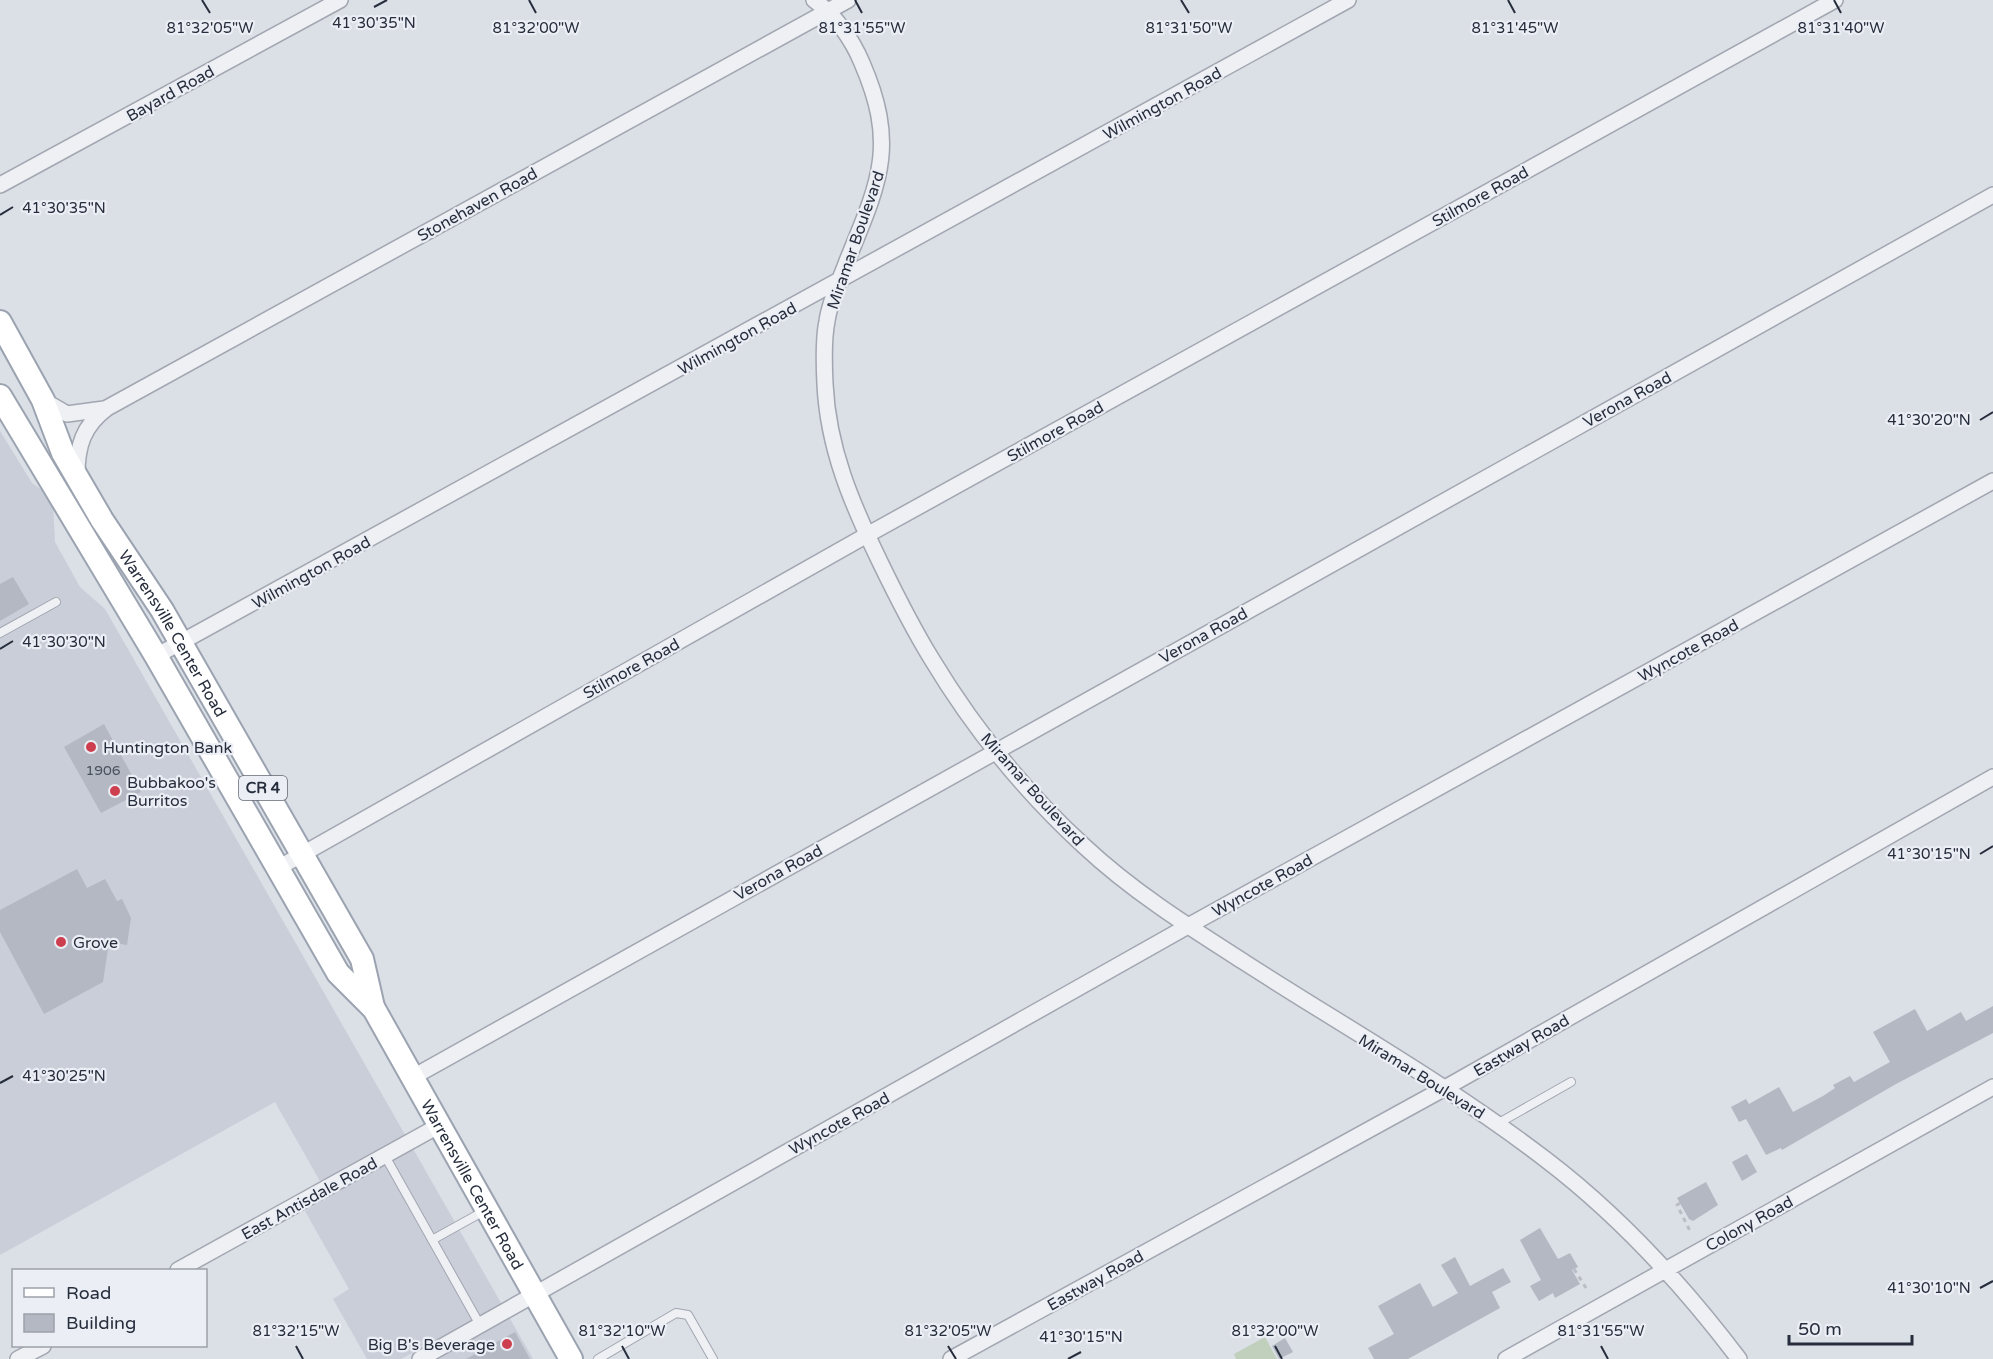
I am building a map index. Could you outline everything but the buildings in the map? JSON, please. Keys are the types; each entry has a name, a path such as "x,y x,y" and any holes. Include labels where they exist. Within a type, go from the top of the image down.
{"main road":[{"name":"Warrensville Center Road","path":"0,322 43,400 63,453 181,643 362,959 378,1016"},
{"name":"Warrensville Center Road","path":"0,396 156,656 338,973 378,1016 571,1359"}],"street":[{"name":"Bayard Road","path":"0,185 340,0"},
{"name":"Miramar Boulevard","path":"814,0 829,11 857,51 869,79 879,114 883,152 879,179 839,282 827,320 825,384 829,424 835,457 867,535 930,658 996,751 1084,847 1137,891 1188,926 1444,1088 1497,1124 1584,1190 1618,1220 1666,1270 1739,1359"},
{"name":"Stonehaven Road","path":"77,476 81,439 88,426 107,408 848,0"},
{"name":"Wilmington Road","path":"156,656 1348,0"},
{"name":"Stilmore Road","path":"278,868 867,535 1835,0"},
{"name":"Verona Road","path":"413,1077 1993,195"},
{"name":"Stonehaven Road","path":"43,400 67,414 107,408"},
{"name":"Wyncote Road","path":"420,1359 442,1350 480,1325 1188,926 1993,481"},
{"name":"Eastway Road","path":"951,1359 1444,1088 1993,777"},
{"name":"Colony Road","path":"1506,1359 1993,1087"},
{"name":"East Antisdale Road","path":"180,1269 440,1125"},
{"path":"18,1359 41,1347"}],"lane":[{"path":"0,633 57,602"},
{"path":"1497,1124 1571,1082"},
{"path":"385,1156 480,1325"},
{"path":"432,1240 488,1209"},
{"path":"598,1359 676,1313 682,1312 688,1315 713,1359"}],"path":[{"path":"1680,1203 1677,1205 1691,1233"},
{"path":"1574,1269 1588,1291"}],"shaded area":[{"path":"0,431 32,483 47,494 53,505 55,542 80,587 105,609 533,1359 421,1359 416,1351 401,1359 367,1359 333,1299 349,1289 305,1211 329,1197 275,1102 0,1255"}],"green space":[{"path":"1265,1337 1277,1359 1236,1359 1234,1354"}],"place":[{"name":"Huntington Bank","path":"91,747"},
{"name":"Bubbakoo's Burritos","path":"115,791"},
{"name":"Grove","path":"61,942"},
{"name":"Big B's Beverage","path":"507,1344"}]}
